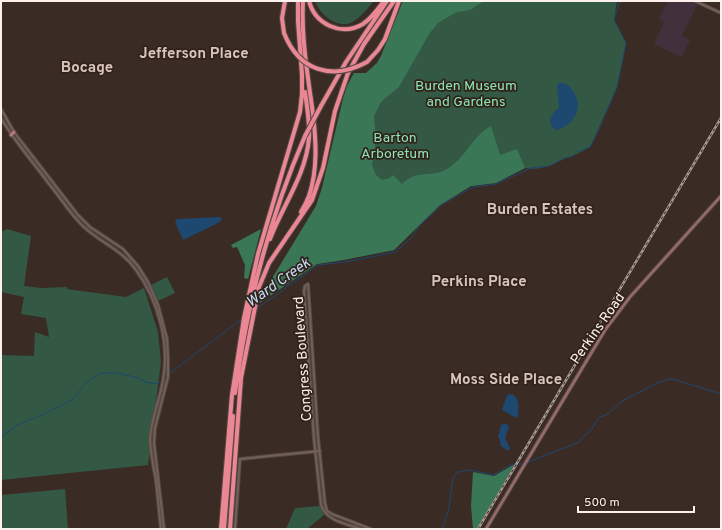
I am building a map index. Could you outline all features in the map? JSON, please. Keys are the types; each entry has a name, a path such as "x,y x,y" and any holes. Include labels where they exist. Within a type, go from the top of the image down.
{"highway":[{"path":"285,1 282,18 284,33 289,45 300,59 318,69 342,72 367,62 378,50 385,39 399,1"},
{"path":"258,271 270,238 299,177 306,157 309,137 298,27 298,1"},
{"path":"293,229 309,196 314,178 316,155 303,34 303,1"},
{"path":"309,1 313,11 321,21 332,27 344,29 354,28 365,23 386,1"},
{"path":"224,529 234,402 239,364 251,297 258,271 286,181 305,136 346,62 386,1"},
{"path":"230,529 240,385 259,287 269,263 312,200 323,168 335,111 348,73 362,48 394,1"},
{"path":"221,529 232,395 241,331 258,254 300,112 302,73"},
{"path":"258,257 282,188 286,181"}],"main road":[{"name":"Perkins Road","path":"486,529 592,349 613,318 721,196"}],"street":[{"path":"695,1 721,13"},
{"path":"1,109 13,133 77,220 92,234 119,251 132,264 151,296 161,327 164,350 164,370 150,438 161,529"},
{"path":"1,118 83,221 123,249 138,266 152,289 162,315 167,339 168,366 166,388 155,428 154,443 164,529"},
{"name":"Congress Boulevard","path":"361,529 332,518 326,514 321,504 304,294 304,288 308,284 315,398 324,502 326,509 334,515 371,529"},
{"path":"235,529 240,459 320,451"},
{"path":"159,510 163,513"}],"shaded area":[{"path":"664,1 699,1 682,36 690,40 681,57 654,44 664,22 659,18 667,3"}],"green space":[{"path":"315,1 374,1 357,19 348,24 342,24 336,23 326,16 317,6"},
{"name":"Burden Museum and Gardens","path":"403,1 617,1 614,20 626,43 617,87 590,147 549,166 535,169 525,168 496,183 471,186 440,205 394,250 317,264 258,304 316,206 322,188 347,86 354,73 366,73 377,63"},
{"path":"403,1 484,1 470,10 457,12 439,22 429,34 399,87 380,104 374,116 376,140 372,165 376,175 382,180 390,178 393,175 402,184 409,178 446,170 461,157 485,130 491,126 500,155 517,149 525,168 496,183 471,186 440,205 394,250 317,264 258,304 316,206 322,188 347,86 354,73 366,73 377,63"},
{"path":"7,229 31,236 24,286 41,288 67,287 67,289 126,297 144,288 158,332 161,362 148,465 1,480 1,355 34,356 35,332 49,337 46,318 21,314 24,297 1,292 1,232"},
{"path":"261,229 248,279 244,278 245,265 237,247 233,248 231,245"},
{"path":"167,277 175,293 158,301 151,285"},
{"path":"513,465 477,529 473,529 471,506 473,472 494,476"},
{"path":"65,489 68,529 1,529 1,495"},
{"path":"320,506 324,515 307,529 286,529 295,508"}],"water":[{"path":"559,83 566,84 575,94 578,101 578,109 574,118 568,124 556,130 551,126 550,119 554,112 559,108 557,86"},
{"path":"220,217 222,220 216,224 183,240 175,222 177,219"},
{"path":"511,394 518,401 518,416 516,418 502,410 507,395"},
{"path":"507,424 509,427 505,438 510,448 508,451 501,446 498,437 501,425"}],"waterway":[{"name":"Ward Creek","path":"256,309 318,265 351,261 395,252 411,238 420,225 443,204 473,187 496,184 531,168 549,166 590,147 617,87 626,43 614,20 620,1"},
{"name":"Ward Creek","path":"169,374 242,319"},
{"name":"Ward Creek","path":"1,437 17,425 72,400 88,381 100,373 117,373 139,378 145,382 157,384 161,382"},
{"path":"526,463 579,442 590,431 600,417 606,415 624,400 657,383 673,379 721,394"},
{"path":"442,529 449,508 453,478 457,472 470,470 493,475 513,464 523,464"}],"railway":[{"path":"478,529 721,118"}],"district":[{"name":"Jefferson Place","path":"194,53"},
{"name":"Bocage","path":"87,67"},
{"name":"Burden Estates","path":"540,209"},
{"name":"Perkins Place","path":"479,281"},
{"name":"Moss Side Place","path":"506,379"}],"park label":[{"name":"Barton Arboretum","path":"395,146"}]}
